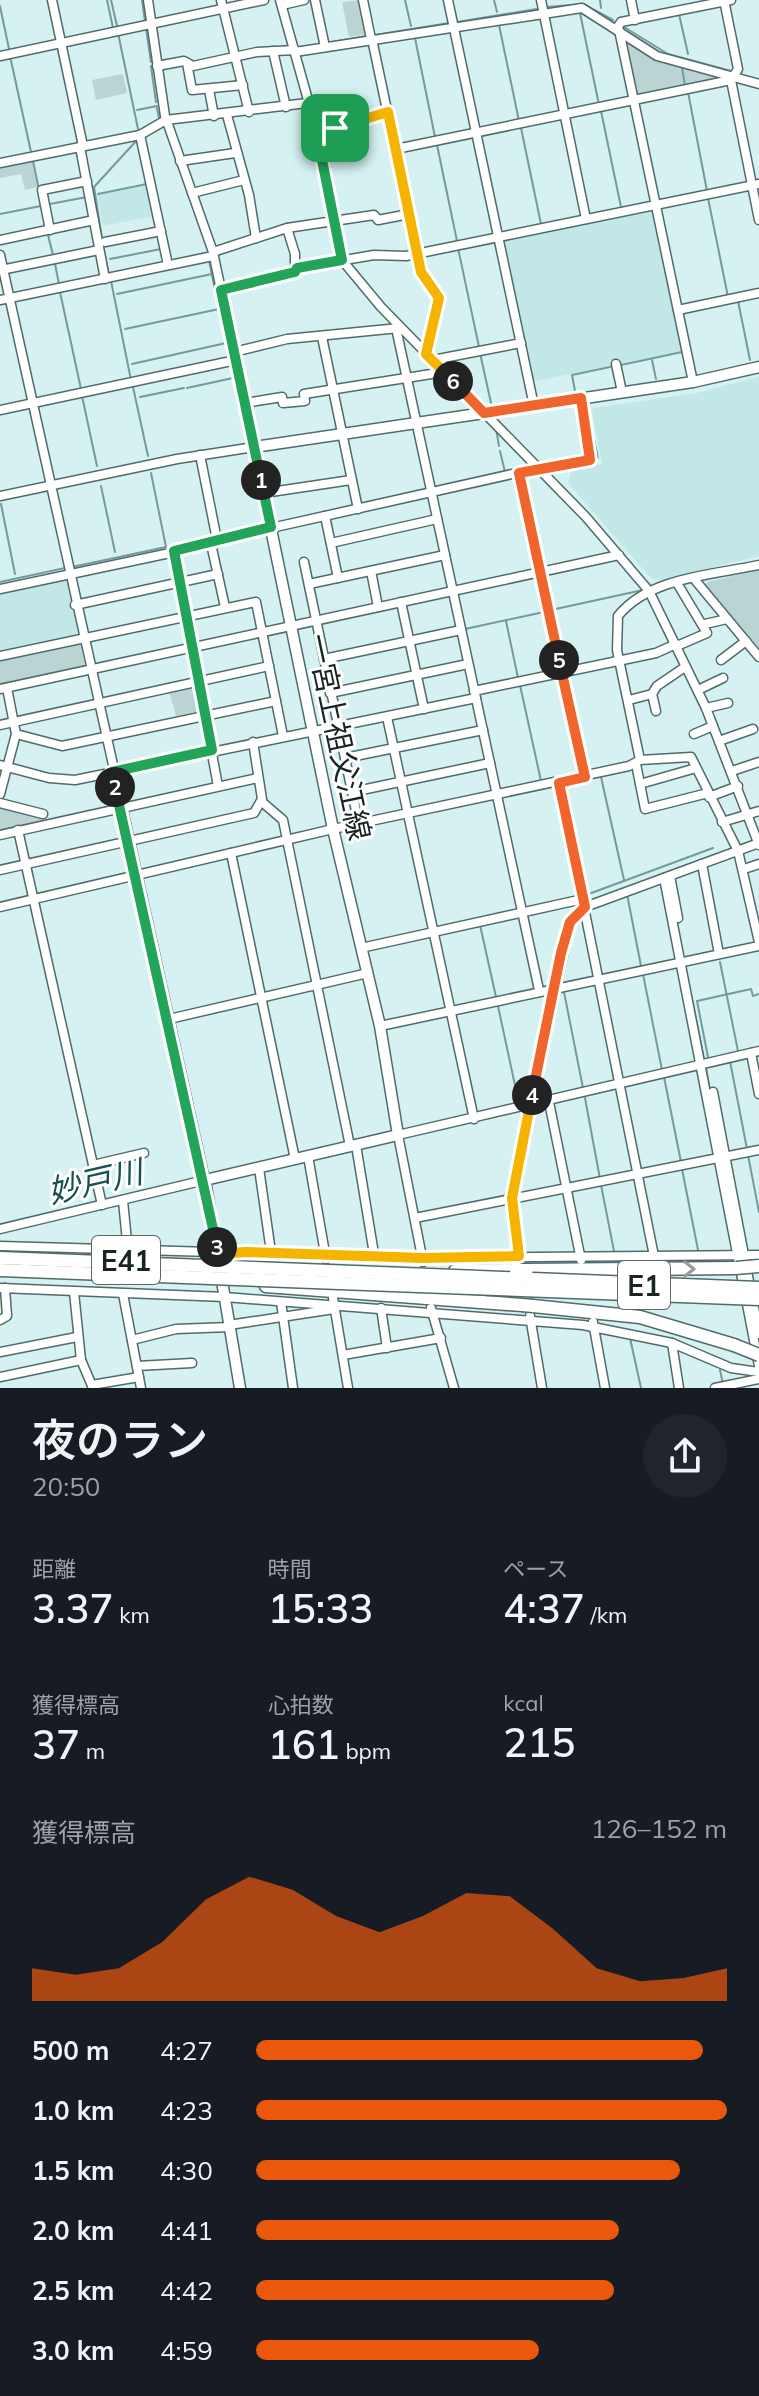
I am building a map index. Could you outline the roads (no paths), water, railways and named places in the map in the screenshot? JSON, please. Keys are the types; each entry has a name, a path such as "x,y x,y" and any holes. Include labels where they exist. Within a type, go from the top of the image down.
{"highway":[{"name":"E41","path":"0,1257 251,1266 522,1270 740,1259 759,1266"},
{"name":"E1","path":"0,1257 759,1288"},
{"name":"E1","path":"0,1270 759,1299"},
{"path":"0,1270 528,1305 640,1317 759,1355"}],"main road":[{"path":"254,447 693,382 759,367"},
{"name":"一宮上祖父江線","path":"254,447 333,829 380,1026 398,1135"},
{"path":"240,1388 205,1180 398,1135"}],"street":[{"path":"52,0 108,278"},
{"path":"0,496 254,447 213,254 166,120 148,0"},
{"path":"0,56 222,4 264,0"},
{"path":"304,0 281,2 316,130 342,260 398,328 540,469 649,591 706,708 758,842 667,877 584,903 523,912 361,948"},
{"path":"315,0 325,47"},
{"path":"363,0 421,272 439,298 429,357"},
{"path":"448,0 534,406"},
{"path":"541,0 586,219"},
{"path":"631,0 635,20"},
{"path":"693,382 618,29 621,22 726,0 738,69 733,79 756,185 759,220"},
{"path":"222,4 249,112"},
{"path":"157,66 187,62 193,66 237,56 325,47 582,8 657,56 733,79 759,82"},
{"path":"273,51 286,107"},
{"path":"187,62 192,90 243,85"},
{"path":"396,149 733,79"},
{"path":"209,90 214,116"},
{"path":"0,163 140,135 166,120 307,103"},
{"path":"316,130 388,112"},
{"path":"227,115 256,238"},
{"path":"140,135 168,265"},
{"path":"180,161 235,153"},
{"path":"192,193 244,180"},
{"path":"50,230 42,190 87,181"},
{"path":"221,290 295,272 297,268 342,260 417,254 756,185"},
{"path":"4,299 213,254 287,228 374,215 378,220 409,214"},
{"path":"0,240 94,220"},
{"path":"287,228 297,268"},
{"path":"2,270 161,231"},
{"path":"0,255 4,299 31,403 205,1180 0,1229"},
{"path":"678,310 759,293"},
{"path":"0,410 132,382 235,356 287,339 398,328"},
{"path":"398,328 406,378 539,990"},
{"path":"322,337 358,509"},
{"path":"429,357 521,343"},
{"path":"616,364 622,392"},
{"path":"245,403 282,397 283,403 305,401 304,394 444,372"},
{"path":"0,589 67,569 174,551 593,457 581,398"},
{"path":"200,455 225,607"},
{"path":"519,473 585,777"},
{"path":"264,493 351,480"},
{"path":"325,516 338,578"},
{"path":"331,543 437,519"},
{"path":"174,551 218,786"},
{"path":"309,584 445,555"},
{"path":"0,794 3,766 16,734 4,689 619,555"},
{"path":"304,562 359,825"},
{"path":"738,786 645,809 629,700 618,659 618,616 649,591 759,565"},
{"path":"371,571 378,607"},
{"path":"75,605 218,574"},
{"path":"695,580 759,657"},
{"path":"3,766 60,780 112,772 424,709 618,659 656,653 707,633 705,624 677,583"},
{"path":"0,656 256,602 283,736"},
{"path":"401,602 424,709"},
{"path":"705,624 727,619"},
{"path":"324,659 461,630"},
{"path":"721,660 746,641"},
{"path":"330,693 468,664"},
{"path":"0,725 269,666"},
{"path":"629,700 652,694 657,686 685,667"},
{"path":"698,690 723,678"},
{"path":"652,694 656,711"},
{"path":"16,734 62,746 276,701"},
{"path":"706,708 728,703"},
{"path":"387,717 453,1010 474,1119"},
{"path":"694,734 713,726"},
{"path":"719,741 753,729"},
{"path":"345,758 483,730"},
{"path":"253,742 262,802 281,816 374,1254"},
{"path":"0,907 333,829 559,783 638,762 691,757 744,869 753,895 759,944 380,1026"},
{"path":"732,771 759,762"},
{"path":"352,792 490,763"},
{"path":"640,784 696,768"},
{"path":"0,835 258,778"},
{"path":"559,783 654,1256"},
{"path":"0,870 254,813 262,802"},
{"path":"0,803 43,814"},
{"path":"722,822 759,811"},
{"path":"18,830 101,1203"},
{"path":"231,853 295,1159"},
{"path":"702,864 719,954"},
{"path":"744,869 759,864"},
{"path":"667,877 706,1065 759,1366"},
{"path":"740,903 753,895"},
{"path":"542,1388 512,1198 553,987 570,922 584,903"},
{"path":"169,1019 368,973"},
{"path":"423,1261 398,1135 755,1052 759,1094"},
{"path":"549,1102 581,1259"},
{"path":"415,1218 759,1150"},
{"path":"93,1165 144,1153"},
{"path":"308,1156 325,1256"},
{"path":"259,1168 271,1252"},
{"path":"123,1201 128,1251"},
{"path":"0,1238 0,1246 219,1254 374,1254 423,1261 519,1256 740,1259 759,1255"},
{"path":"740,1259 759,1334"},
{"path":"0,1320 7,1316 2,1288 431,1308 530,1321 593,1322 672,1343 731,1368 759,1372"},
{"path":"74,1292 81,1360 93,1386 139,1377"},
{"path":"123,1294 141,1388"},
{"path":"281,1302 293,1388"},
{"path":"132,1340 176,1329 229,1326 283,1317 334,1304"},
{"path":"334,1304 348,1388"},
{"path":"381,1308 387,1348"},
{"path":"431,1308 451,1387"},
{"path":"593,1322 605,1388"},
{"path":"0,1352 77,1337"},
{"path":"343,1355 441,1338"},
{"path":"672,1343 679,1388"},
{"path":"0,1377 81,1360"},
{"path":"137,1366 192,1363"},
{"path":"715,1388 759,1379"}],"waterway":[{"path":"107,0 113,28"},
{"path":"111,0 117,26"},
{"path":"142,0 145,21"},
{"path":"405,0 411,26"},
{"path":"494,0 497,12"},
{"path":"600,0 601,8"},
{"path":"547,7 583,4 613,20"},
{"path":"0,6 9,49"},
{"path":"457,22 537,9"},
{"path":"580,13 599,105"},
{"path":"679,14 688,54"},
{"path":"375,35 449,23"},
{"path":"499,25 519,121"},
{"path":"624,27 668,54 731,71"},
{"path":"146,28 151,62"},
{"path":"118,33 138,129"},
{"path":"332,42 367,36"},
{"path":"415,38 435,137"},
{"path":"10,56 31,152"},
{"path":"151,66 156,102"},
{"path":"682,67 685,86"},
{"path":"688,92 707,191"},
{"path":"137,110 157,106"},
{"path":"157,108 159,118"},
{"path":"601,111 621,207"},
{"path":"521,128 541,224"},
{"path":"102,239 94,187 137,140"},
{"path":"437,145 457,241"},
{"path":"33,161 39,190"},
{"path":"98,194 147,184"},
{"path":"50,204 87,197"},
{"path":"708,198 728,297"},
{"path":"0,214 41,206"},
{"path":"48,235 53,255"},
{"path":"103,246 109,275"},
{"path":"458,248 479,347"},
{"path":"110,259 161,249"},
{"path":"209,260 215,290"},
{"path":"55,264 59,284"},
{"path":"117,294 212,274"},
{"path":"111,281 131,380"},
{"path":"60,292 81,389"},
{"path":"216,294 222,324"},
{"path":"738,301 750,360"},
{"path":"125,329 219,309"},
{"path":"223,328 229,358"},
{"path":"132,364 226,343"},
{"path":"621,365 682,352"},
{"path":"480,353 491,403"},
{"path":"652,360 656,379"},
{"path":"187,388 233,378 231,364"},
{"path":"575,391 572,375 610,367"},
{"path":"133,387 148,456"},
{"path":"140,397 184,388"},
{"path":"82,396 97,466"},
{"path":"578,408 588,455"},
{"path":"496,429 499,446"},
{"path":"500,451 505,472"},
{"path":"72,567 166,547 151,473"},
{"path":"101,486 115,552"},
{"path":"1,504 15,574"},
{"path":"190,543 213,538"},
{"path":"170,546 184,544"},
{"path":"0,582 65,568"},
{"path":"551,610 643,590"},
{"path":"465,629 544,612"},
{"path":"506,621 518,678"},
{"path":"520,685 541,781"},
{"path":"601,777 624,880"},
{"path":"586,895 713,848"},
{"path":"676,869 710,857"},
{"path":"586,902 659,876"},
{"path":"627,894 641,966"},
{"path":"551,987 562,931 572,912 580,905"},
{"path":"480,925 496,997"},
{"path":"720,962 738,1051"},
{"path":"643,974 662,1070"},
{"path":"708,1057 697,1001 751,989 753,996 759,994"},
{"path":"564,992 583,1088"},
{"path":"527,1100 550,993"},
{"path":"691,994 704,1059"},
{"path":"498,1006 516,1090"},
{"path":"730,1061 747,1149"},
{"path":"706,1068 710,1091"},
{"path":"664,1077 681,1162"},
{"path":"585,1098 600,1179"},
{"path":"508,1195 524,1114"},
{"path":"748,1155 759,1212"},
{"path":"682,1169 698,1250"},
{"path":"601,1185 614,1251"},
{"path":"508,1204 513,1245"},
{"path":"630,1338 641,1388"},
{"path":"720,1370 723,1384"}],"water label":[{"name":"妙戸川","path":"95,1181"}]}
